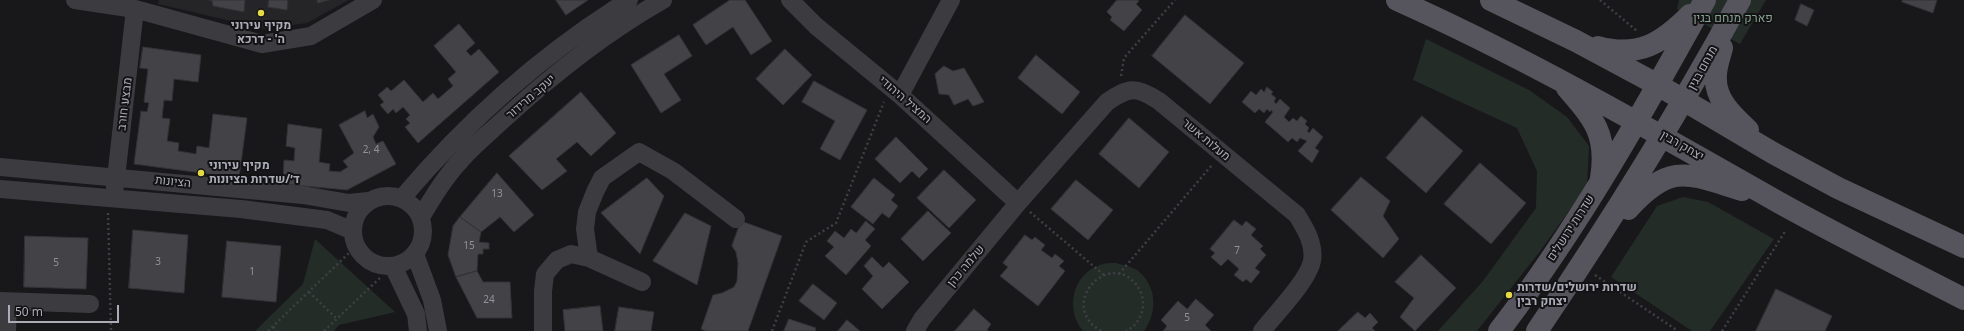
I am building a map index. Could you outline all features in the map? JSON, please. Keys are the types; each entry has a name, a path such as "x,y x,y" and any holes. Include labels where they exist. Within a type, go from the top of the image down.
{"main road":[{"name":"יצחק רבין","path":"1397,0 1559,78 1638,121 1779,202 1964,299"},
{"path":"1491,0 1576,41 1658,85 1773,154 1858,198 1964,247"},
{"path":"1576,41 1605,49 1625,51 1652,46 1672,33 1705,0"},
{"path":"1638,121 1705,0"},
{"name":"מנחם בגין","path":"1664,136 1740,0"},
{"path":"1730,20 1716,75 1717,87 1722,101 1731,114 1773,154"},
{"path":"1559,78 1592,117 1599,129 1603,161 1601,181"},
{"name":"שדרות ירושלים","path":"1499,331 1528,293 1564,240 1638,121"},
{"path":"1537,331 1595,245 1664,136"},
{"path":"1595,245 1644,192 1662,179 1674,176 1700,178 1779,202"}],"street":[{"path":"75,0 135,9 262,44 311,36 373,0"},
{"name":"יעקב מרידור","path":"402,198 434,161 471,123 562,37 629,0"},
{"name":"יעקב מרידור","path":"421,217 438,188 461,159 512,112 590,47 631,18 663,0"},
{"name":"המציל היהודי","path":"790,0 816,26 895,91 1018,203"},
{"path":"895,91 951,0"},
{"name":"מבצע חורב","path":"111,204 116,176 135,9"},
{"name":"מעלות אשר","path":"1124,91 1143,90 1159,101 1297,215 1306,230 1311,245 1312,260 1307,274 1262,331"},
{"path":"1018,203 1106,102 1124,91"},
{"path":"589,258 585,229 587,212 595,192 602,178 639,152 673,171 736,219"},
{"name":"הציונות","path":"0,167 116,176 303,195 349,203 368,201"},
{"name":"הציונות","path":"0,189 111,204 241,209 327,220 353,231"},
{"path":"387,271 408,260 415,254 423,236 421,217 416,209 402,198 391,195 379,196 368,201 360,209 354,220 353,231 355,243 361,254 387,271 416,314 418,331"},
{"name":"שלמה כהן","path":"915,331 922,319 1018,203"},
{"path":"415,254 432,300 438,331"},
{"path":"543,331 542,291 545,274 557,260 571,254 589,258 642,282"},
{"path":"7,331 4,302 90,304"}],"path":[{"path":"1124,91 1120,75 1124,58 1175,0"},
{"path":"1600,0 1637,32"},
{"path":"772,331 806,242 836,223 895,91"},
{"path":"1119,274 1222,153"},
{"path":"1018,203 1104,275"},
{"path":"111,204 111,331"},
{"path":"1722,331 1786,230"},
{"path":"268,331 350,252"},
{"path":"324,331 387,271"},
{"path":"1592,273 1678,331"},
{"path":"1101,331 1094,327 1088,320 1083,304 1085,294 1090,285 1104,275 1119,274 1131,279 1138,287 1143,298 1143,310 1139,320 1127,331"},
{"path":"309,292 336,320"},
{"path":"273,327 277,331"}],"shaded area":[{"name":"מקיף עירוני ה' - דרכא","path":"159,0 349,0 307,23 265,29 158,4"}],"green space":[{"name":"פארק מנחם בגין","path":"1679,0 1766,0 1740,44 1677,9"},
{"path":"1426,39 1529,90 1567,117 1589,146 1587,186 1538,254 1477,331 1438,331 1483,281 1536,208 1537,171 1517,128 1413,80"},
{"path":"1683,197 1708,202 1774,239 1710,331 1692,331 1611,277 1657,206"},
{"path":"315,239 395,312 339,325 334,331 255,331 303,284"},
{"path":"1116,263 1137,270 1144,276 1148,283 1152,291 1153,299 1152,316 1149,324 1144,331 1083,331 1077,323 1074,313 1074,294 1078,284 1083,276 1090,270 1102,264"}],"building":[{"path":"209,0 245,0 244,12 213,6 212,1"},
{"path":"269,0 288,0 287,10 268,7"},
{"path":"317,0 329,0 318,3"},
{"path":"556,0 588,0 566,15"},
{"path":"730,0 745,0 772,41 751,55 733,27 706,45 693,25"},
{"path":"1117,0 1137,0 1139,1 1136,4 1142,10 1124,31 1110,20 1112,17 1107,12"},
{"path":"1903,0 1937,0 1933,13 1902,2"},
{"path":"1801,4 1814,10 1807,26 1795,20"},
{"path":"1185,15 1244,63 1210,104 1152,56"},
{"path":"459,24 475,43 466,51 471,56 479,49 499,72 418,143 405,127 410,123 406,119 410,115 403,107 396,113 393,109 388,114 380,105 384,102 378,95 387,87 391,91 404,80 423,102 433,93 438,99 453,86 448,79 456,72 434,46"},
{"path":"679,35 692,56 664,74 681,100 661,113 631,65"},
{"path":"143,47 201,55 198,82 174,79 172,101 164,100 162,118 170,119 167,141 179,143 178,151 196,154 197,146 209,148 213,114 247,118 239,178 134,164 141,111 147,112 149,103 144,102 148,69 140,68"},
{"path":"785,49 812,75 783,105 756,79"},
{"path":"1036,55 1080,92 1062,114 1018,78"},
{"path":"944,66 953,71 964,68 984,102 973,106 968,99 954,105 949,95 939,94 935,74"},
{"path":"814,81 867,110 840,160 820,149 835,121 802,102"},
{"path":"1267,87 1273,92 1271,94 1276,98 1274,101 1276,104 1280,99 1290,108 1284,117 1289,122 1293,118 1297,121 1301,116 1307,121 1305,124 1309,128 1307,131 1309,133 1313,128 1323,137 1315,148 1319,151 1312,163 1298,151 1307,141 1300,138 1297,142 1292,138 1288,142 1265,122 1273,112 1271,110 1270,112 1267,109 1264,113 1259,109 1255,113 1242,102 1251,91 1256,95 1261,89 1264,92"},
{"path":"581,92 616,133 591,156 577,142 556,159 567,171 542,190 509,156"},
{"path":"365,111 367,118 373,114 379,127 373,137 376,144 383,141 396,164 347,190 283,184 284,160 294,161 295,148 286,146 288,124 322,129 319,162 330,164 329,171 340,172 348,167 343,161 354,153 339,125"},
{"path":"1422,116 1463,151 1426,193 1386,158"},
{"path":"1129,118 1169,152 1139,188 1099,154"},
{"path":"896,137 928,169 919,178 912,171 900,183 875,159"},
{"path":"1480,163 1526,203 1491,244 1444,204"},
{"path":"944,170 976,200 949,228 917,198"},
{"path":"497,173 534,215 514,232 500,217 481,232 460,217"},
{"path":"1361,177 1390,201 1383,216 1399,239 1383,258 1331,210"},
{"path":"647,178 664,196 640,254 601,213"},
{"path":"874,178 895,195 891,200 898,206 889,218 882,213 873,224 851,207"},
{"path":"1076,180 1113,210 1088,240 1051,209"},
{"path":"928,211 951,233 923,261 901,239"},
{"path":"685,213 711,226 697,285 653,261"},
{"path":"460,217 481,232 479,242 489,243 489,249 483,249 483,254 478,254 477,271 456,277 448,255 453,226"},
{"path":"1234,220 1242,226 1246,221 1256,229 1251,235 1263,246 1260,249 1266,255 1255,268 1260,272 1251,283 1246,279 1243,282 1234,275 1239,269 1228,259 1221,266 1211,257 1215,253 1210,249"},
{"path":"741,221 782,236 748,331 706,331 701,329 713,295 722,293 734,287 737,281 738,263 736,252 732,246"},
{"path":"866,221 875,229 865,240 871,246 846,275 825,256 834,247 827,241 835,231 844,238 851,229 856,233"},
{"path":"133,230 188,235 184,293 129,288"},
{"path":"1025,235 1032,240 1035,237 1045,245 1041,250 1052,258 1055,254 1064,261 1059,266 1065,271 1038,306 1000,276 1008,267 1003,263"},
{"path":"25,236 88,238 86,289 24,287"},
{"path":"227,241 281,246 276,302 222,297"},
{"path":"1421,255 1456,288 1415,331 1400,317 1414,298 1395,282"},
{"path":"872,257 883,268 889,262 909,282 882,309 862,289 873,276 864,266"},
{"path":"477,271 483,282 510,282 512,318 477,318 456,277"},
{"path":"813,284 837,303 824,320 799,301"},
{"path":"1776,289 1832,316 1825,331 1756,331"},
{"path":"1196,299 1214,315 1205,325 1211,331 1163,331 1167,326 1161,320 1178,301 1187,309"},
{"path":"600,306 603,331 565,331 563,310"},
{"path":"619,307 654,312 651,331 615,331"},
{"path":"974,309 991,324 987,330 988,331 955,331"},
{"path":"1358,312 1365,318 1370,313 1378,322 1372,328 1375,331 1338,331"},
{"path":"789,319 816,328 815,331 784,331"},
{"path":"847,320 860,331 838,331"}],"place":[{"name":"מקיף עירוני ה' - דרכא","path":"261,13"},
{"name":"מקיף עירוני ד׳/שדרות הציונות","path":"201,173"},
{"name":"שדרות ירושלים/שדרות יצחק רבין","path":"1509,295"}]}
